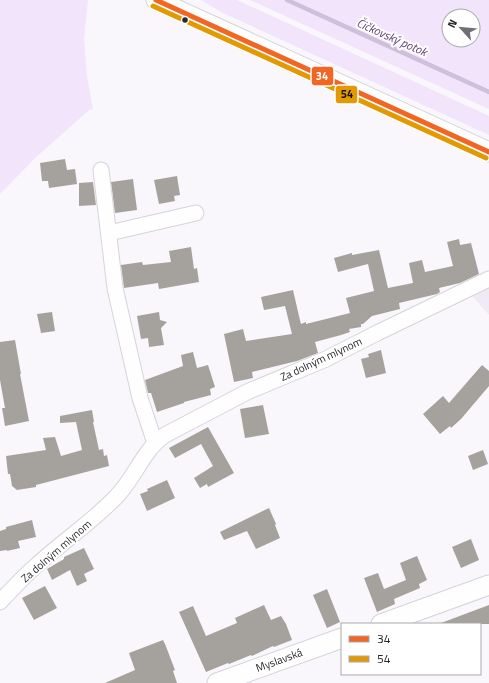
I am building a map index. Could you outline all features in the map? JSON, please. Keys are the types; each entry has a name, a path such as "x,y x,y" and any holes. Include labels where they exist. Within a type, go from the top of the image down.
{"street":[{"path":"156,0 489,152"},
{"path":"101,170 117,295 140,398 155,443"},
{"path":"109,233 196,212"},
{"name":"Za dolným mlynom","path":"0,602 37,565 90,522 116,498 155,443 165,435 237,396 326,359 404,319 489,279"},
{"path":"384,623 489,585"},
{"name":"Myslavská","path":"216,683 341,638"}],"shaded area":[{"path":"0,0 88,0 84,39 87,77 93,109 89,110 35,158 0,194"},
{"path":"201,0 237,0 489,116 489,135 221,12"},
{"path":"250,0 489,0 489,109"},
{"path":"489,279 489,315 467,290"}],"building":[{"path":"65,159 67,170 75,169 77,184 49,188 48,181 42,181 40,163"},
{"path":"177,176 180,195 174,196 175,201 159,204 154,180"},
{"path":"133,179 137,210 115,213 111,182"},
{"path":"93,182 96,205 79,206 79,183"},
{"path":"459,239 460,245 471,243 479,274 460,283 439,288 440,292 437,294 399,303 400,309 372,316 361,324 361,327 349,329 350,332 315,342 318,353 297,361 252,372 253,378 234,382 224,334 243,329 246,341 292,334 285,306 264,310 261,297 293,290 301,324 350,313 346,298 374,291 368,264 338,272 334,258 352,253 352,255 379,250 388,288 413,283 409,263 422,260 425,272 453,266 447,242"},
{"path":"191,247 194,269 197,268 199,282 159,289 158,283 124,288 121,265 142,262 143,265 171,262 169,251"},
{"path":"52,312 55,331 41,333 37,314"},
{"path":"159,312 160,320 167,322 161,328 164,345 149,347 148,338 141,339 137,316"},
{"path":"15,340 29,421 5,426 2,408 5,408 0,380 0,342"},
{"path":"381,350 386,373 366,378 361,359 369,357 368,354"},
{"path":"193,352 197,368 208,365 215,387 210,389 211,395 184,402 157,412 151,393 148,393 145,380 183,366 181,355"},
{"path":"482,365 489,371 489,386 461,419 451,428 450,426 440,434 423,414 443,396 449,403"},
{"path":"263,405 269,434 245,438 240,409"},
{"path":"92,410 99,450 103,449 104,456 107,455 109,466 36,485 36,487 17,490 12,486 10,474 8,474 6,456 46,450 43,438 55,437 61,456 82,450 76,422 60,423 60,416"},
{"path":"208,427 234,473 208,487 207,484 200,488 194,478 213,466 201,444 175,458 169,448"},
{"path":"483,450 488,464 473,470 468,456"},
{"path":"167,480 175,498 147,511 140,494 148,491 147,489"},
{"path":"269,508 280,538 256,549 247,531 224,540 220,532"},
{"path":"32,520 36,537 18,541 20,548 0,551 0,531 6,529 6,527"},
{"path":"471,539 479,560 461,568 452,547"},
{"path":"84,548 94,569 84,574 87,581 77,586 70,570 52,580 47,569 64,559 64,557"},
{"path":"417,556 427,580 419,584 420,588 394,599 395,604 377,612 364,578 378,573 384,589 406,580 400,563"},
{"path":"45,586 57,608 34,620 22,598"},
{"path":"327,589 340,622 327,628 313,595"},
{"path":"264,605 271,620 281,616 286,624 292,640 206,672 179,612 193,606 206,636 237,623 235,618"},
{"path":"489,605 489,624 441,623"},
{"path":"163,640 175,670 173,671 177,683 105,683 135,670 129,653"}],"waterway":[{"name":"Čičkovský potok","path":"287,0 489,92"}],"transit line":[{"name":"34","path":"156,0 489,152"},
{"name":"54","path":"153,6 486,158"}]}
